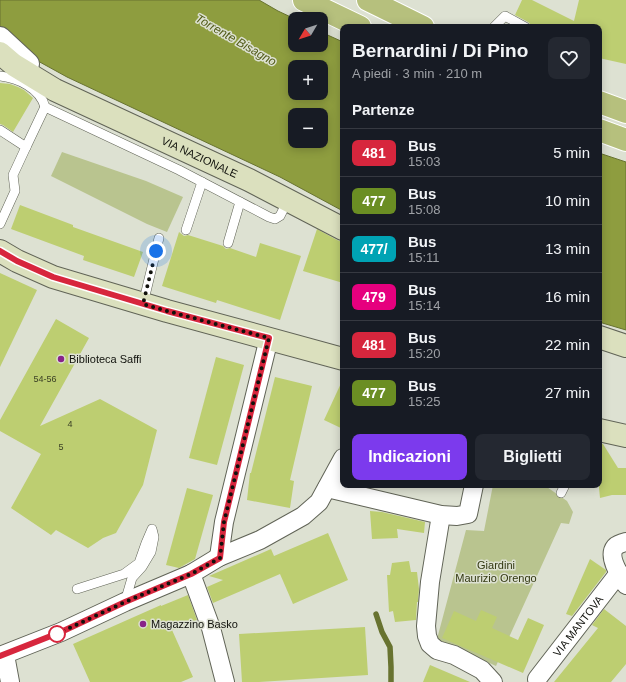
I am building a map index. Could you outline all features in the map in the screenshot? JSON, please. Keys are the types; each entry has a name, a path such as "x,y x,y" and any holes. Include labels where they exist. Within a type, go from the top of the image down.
{"main road":[{"path":"304,0 354,24"},
{"path":"368,0 417,24"},
{"name":"VIA NAZIONALE","path":"0,53 50,99 249,180 340,227"},
{"path":"602,103 626,112"},
{"path":"602,131 626,140"},
{"path":"0,250 17,261 53,277 167,311 340,358"},
{"path":"602,338 626,346"},
{"path":"602,431 626,436"}],"street":[{"name":"VIA NAZIONALE","path":"0,38 50,99"},
{"path":"220,558 224,522 269,338"},
{"path":"10,682 2,656 61,632 125,602 191,574 220,558 260,540 303,516 319,502 340,464"},
{"path":"327,488 441,515 457,516 468,514 473,488"},
{"path":"441,515 430,582 426,626 427,636 430,644 437,650 454,655 482,670 493,682"},
{"name":"VIA MANTOVA","path":"537,680 622,579 612,557 615,547 620,543 626,542"},
{"path":"191,574 211,628 225,682"}],"lane":[{"path":"497,24 505,16 519,24"},
{"path":"0,76 21,82 37,92 43,100 50,99 179,170 269,217 275,219 280,216 288,200"},
{"path":"0,224 15,191 13,175 50,99"},
{"path":"0,130 26,148"},
{"path":"186,230 202,182"},
{"path":"228,243 240,202"},
{"path":"143,304 159,238"},
{"path":"77,589 124,574 139,563 152,529 154,537 151,552 142,567 132,578 125,602"}],"green space":[{"path":"62,152 146,181 183,197 167,232 147,224 51,176"},
{"name":"Giardini Maurizio Orengo","path":"492,488 548,488 567,501 573,512 569,524 561,523 496,666 437,639 466,530 484,531"}],"water":[{"name":"Torrente Bisagno","path":"0,0 259,0 288,16 288,52 328,52 328,35 340,41 340,209 280,177 67,77 27,55 0,61"},
{"path":"602,154 626,162 626,330 602,323"}],"building":[{"path":"522,0 532,0 574,21 579,0 626,0 626,64 602,59 602,24 530,24 515,15"},
{"path":"0,83 18,87 33,98 13,132 0,124"},
{"path":"20,205 73,225 73,227 143,252 134,277 83,260 84,256 11,229"},
{"path":"317,229 340,241 340,282 303,271"},
{"path":"179,232 184,236 188,235 223,246 226,249 230,248 256,257 260,243 301,256 280,320 217,300 216,303 162,286"},
{"path":"0,273 37,290 0,367"},
{"path":"56,319 89,338 40,426 100,399 157,430 143,485 116,533 103,538 88,548 56,530 51,535 11,508 41,454 0,431 0,420"},
{"path":"216,357 244,365 217,465 189,458"},
{"path":"275,377 312,386 290,480 294,481 290,508 247,500 250,473"},
{"path":"340,385 340,428 324,420"},
{"path":"602,444 618,468 626,468 626,495 612,495 600,498 599,488 602,488"},
{"path":"187,488 213,495 195,559 179,568 166,565"},
{"path":"370,511 382,512 425,522 424,533 397,529 398,538 372,539"},
{"path":"328,533 348,580 293,604 280,574 213,603 207,587 223,580 209,576 271,549 274,556"},
{"path":"590,559 606,570 606,572 572,616 566,614"},
{"path":"409,561 411,572 417,572 419,589 416,620 395,622 393,611 389,612 387,575 390,575 392,563"},
{"name":"Magazzino Basko","path":"188,595 197,620 172,630 193,677 181,682 90,682 73,644 161,605"},
{"path":"604,609 626,626 626,664 611,682 554,682 598,628 592,625"},
{"path":"481,610 497,617 492,628 518,640 528,618 544,625 523,673 442,638 454,611 476,621"},
{"path":"365,627 368,675 242,682 239,634"},
{"path":"430,665 470,682 423,682"}],"waterway":[{"path":"376,614 382,632 390,647 391,682"}],"bus line":[{"name":"481","path":"0,251 17,261 53,277 167,311 269,338 224,522 220,558 191,574 125,602 100,615 0,656"}],"place":[{"name":"Biblioteca Saffi","path":"61,359"},
{"name":"Magazzino Basko","path":"143,624"}],"route":[{"path":"57,634 125,602 191,574 220,558 224,522 269,338 143,304 156,251"}]}
